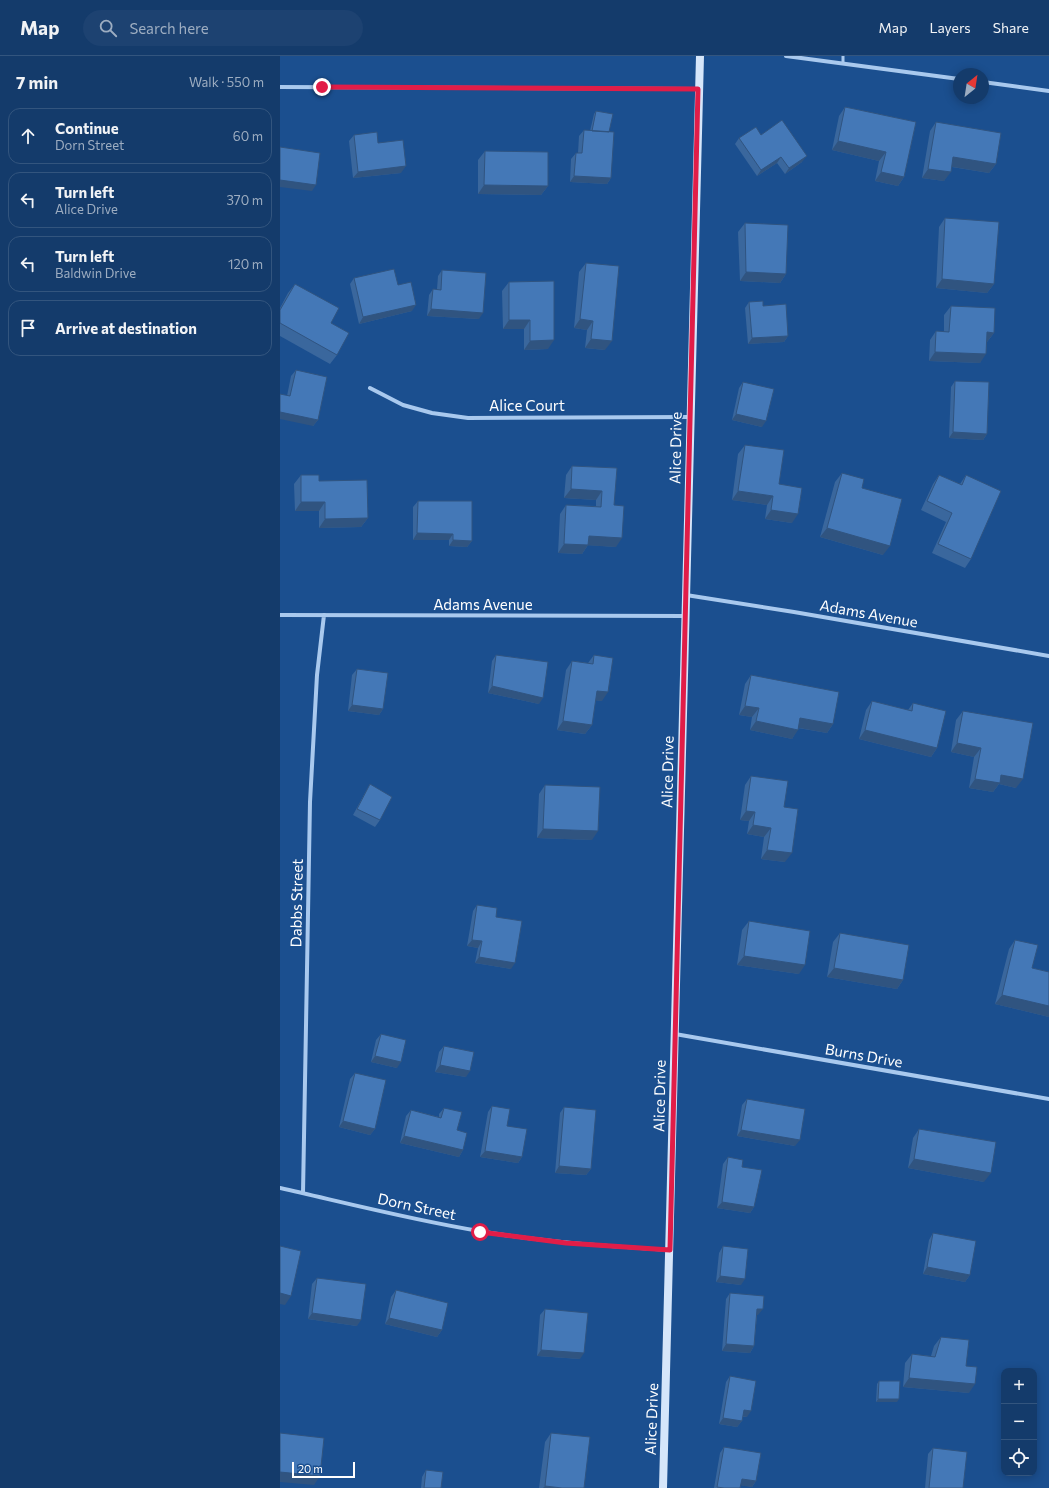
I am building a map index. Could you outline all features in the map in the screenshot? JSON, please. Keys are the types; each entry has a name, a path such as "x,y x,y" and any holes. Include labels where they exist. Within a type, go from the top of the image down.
{"main road":[{"name":"Alice Drive","path":"663,1488 700,56"}],"street":[{"path":"786,56 953,78"},
{"path":"989,83 1049,91"},
{"path":"280,87 698,89"},
{"name":"Alice Court","path":"370,388 403,405 432,413 468,418 690,417"},
{"name":"Adams Avenue","path":"686,595 1049,656"},
{"name":"Adams Avenue","path":"280,615 686,616"},
{"name":"Dabbs Street","path":"302,1193 310,802 317,675 324,615"},
{"name":"Burns Drive","path":"675,1034 1049,1099"},
{"name":"Dorn Street","path":"280,1188 427,1222 480,1232 566,1243 670,1250"}],"lane":[{"path":"842,63 843,56"}],"building":[{"path":"845,107 916,122 904,177 881,172 886,152 838,141"},
{"path":"596,111 613,114 609,132 592,131"},
{"path":"782,120 807,156 789,168 781,157 761,170 739,138 756,127 761,135"},
{"path":"936,122 1001,133 996,164 953,157 951,172 928,169"},
{"path":"584,130 614,132 611,178 574,176 576,153 582,153"},
{"path":"377,132 378,143 403,140 406,166 358,172 354,135"},
{"path":"280,147 320,153 316,185 280,180"},
{"path":"485,151 548,152 548,186 484,185"},
{"path":"945,218 999,222 994,284 942,279"},
{"path":"745,223 788,225 786,274 746,272"},
{"path":"586,263 619,266 612,341 591,339 593,321 580,319"},
{"path":"394,269 398,285 411,282 416,305 363,317 354,278"},
{"path":"442,270 486,273 483,313 431,309 433,289 441,290"},
{"path":"554,281 554,340 530,341 530,320 509,320 509,282"},
{"path":"295,284 339,308 331,323 349,333 337,355 280,323 280,310"},
{"path":"763,301 763,306 786,304 788,336 752,338 749,302"},
{"path":"951,306 995,308 994,333 987,332 986,354 935,352 936,331 949,332"},
{"path":"296,370 327,377 318,420 280,412 280,394 290,396"},
{"path":"955,381 989,382 987,434 953,432"},
{"path":"743,382 774,389 766,421 736,414"},
{"path":"745,445 784,450 779,484 802,488 798,514 771,510 773,496 738,491"},
{"path":"572,466 617,468 614,505 624,506 622,538 589,536 588,545 564,544 566,505 601,507 602,491 571,489"},
{"path":"842,473 864,479 862,488 902,499 890,546 827,528"},
{"path":"301,475 319,475 319,481 367,480 368,518 325,519 325,502 301,502"},
{"path":"939,475 962,485 966,475 1001,491 971,559 938,544 952,513 927,501"},
{"path":"418,501 472,501 472,541 453,540 453,534 417,533"},
{"path":"496,655 548,662 543,698 492,686"},
{"path":"594,655 613,658 608,692 597,691 592,725 563,721 572,661 593,664"},
{"path":"357,669 388,673 383,709 352,705"},
{"path":"751,675 839,692 833,724 800,718 798,730 756,721 759,708 745,706"},
{"path":"872,701 912,711 913,703 946,711 937,748 865,730"},
{"path":"963,711 1033,723 1023,779 1001,775 1000,783 975,779 981,748 957,743"},
{"path":"751,776 788,781 784,807 798,809 792,853 767,850 771,828 753,825 755,812 746,811"},
{"path":"370,784 392,797 380,820 357,809"},
{"path":"545,785 600,787 598,831 543,829"},
{"path":"477,905 497,908 496,917 522,921 515,963 479,957 482,941 472,940"},
{"path":"749,921 810,931 805,965 744,956"},
{"path":"840,933 909,945 903,980 834,968"},
{"path":"1015,940 1038,945 1032,968 1049,972 1049,1006 1002,995"},
{"path":"381,1034 406,1040 401,1062 375,1056"},
{"path":"444,1046 474,1052 470,1071 440,1065"},
{"path":"355,1073 386,1080 375,1129 343,1121"},
{"path":"747,1099 805,1109 800,1140 741,1130"},
{"path":"492,1106 510,1109 507,1126 527,1129 522,1157 485,1151"},
{"path":"564,1107 596,1110 591,1169 559,1166"},
{"path":"444,1108 462,1112 457,1130 467,1133 463,1150 404,1136 411,1110 441,1118"},
{"path":"919,1129 996,1142 991,1173 914,1159"},
{"path":"728,1157 743,1160 742,1167 762,1170 754,1207 722,1202"},
{"path":"933,1233 976,1241 970,1275 927,1267"},
{"path":"280,1246 301,1251 291,1296 280,1293"},
{"path":"723,1246 748,1249 745,1279 720,1276"},
{"path":"317,1278 366,1284 361,1320 312,1313"},
{"path":"396,1290 448,1303 442,1330 389,1318"},
{"path":"730,1293 764,1296 763,1309 757,1309 754,1346 726,1344"},
{"path":"545,1309 588,1313 584,1353 541,1350"},
{"path":"941,1337 969,1340 966,1366 977,1367 975,1384 909,1378 912,1354 935,1357"},
{"path":"730,1376 756,1381 751,1411 744,1410 742,1421 723,1418"},
{"path":"879,1381 900,1381 899,1399 878,1399"},
{"path":"280,1433 324,1438 320,1476 280,1472"},
{"path":"551,1433 590,1437 584,1488 545,1486"},
{"path":"724,1447 761,1453 756,1481 742,1479 740,1488 717,1487"},
{"path":"933,1448 967,1452 963,1488 929,1488"},
{"path":"426,1470 443,1472 441,1488 424,1488"}],"route":[{"path":"322,87 698,89 670,1250 566,1243 480,1232"}]}
